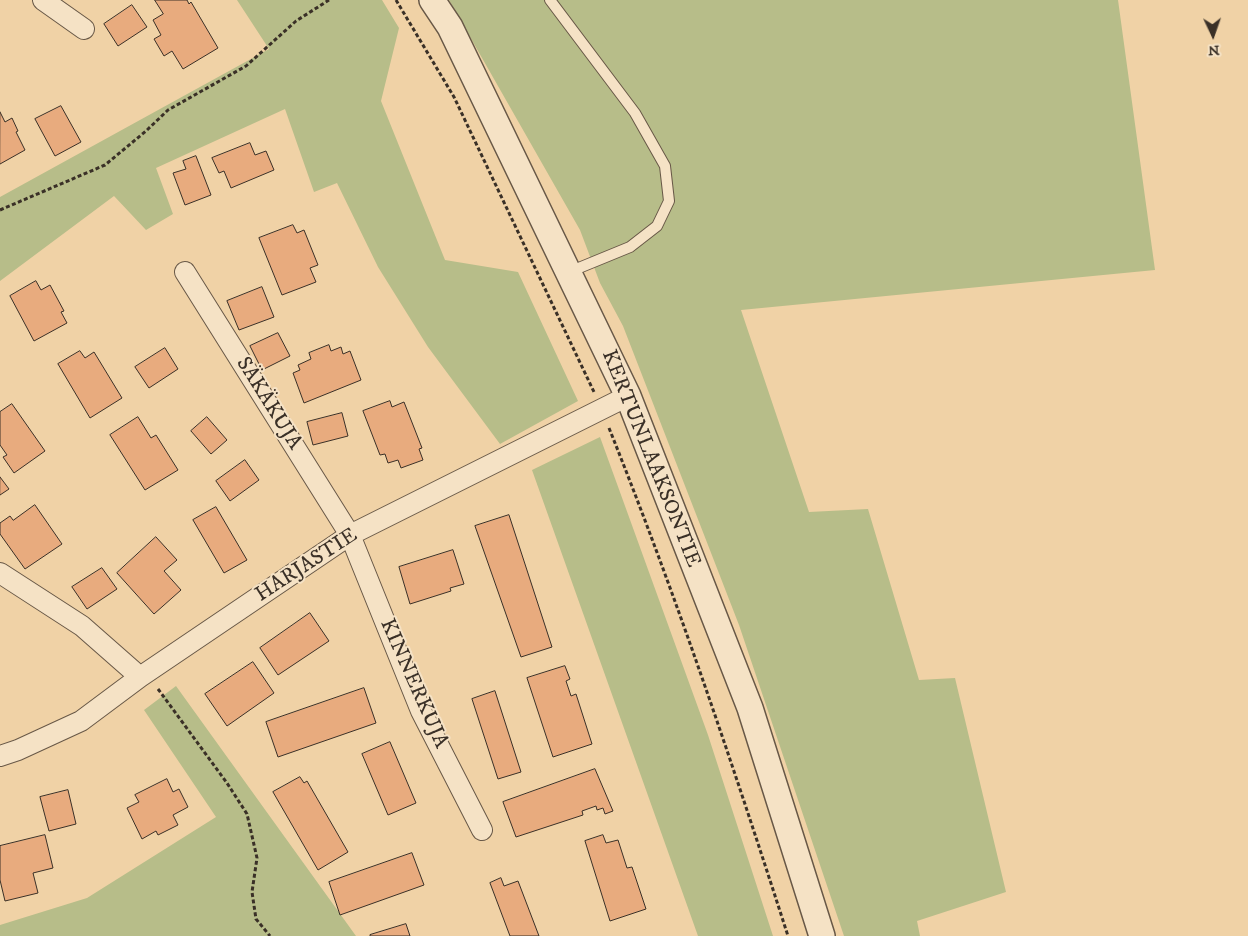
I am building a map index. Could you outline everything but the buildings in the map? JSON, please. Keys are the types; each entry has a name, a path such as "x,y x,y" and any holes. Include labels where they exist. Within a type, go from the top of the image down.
{"street":[{"path":"43,0 84,29"},
{"name":"KERTUNLAAKSONTIE","path":"438,2 628,396 750,708 822,936"},
{"name":"SÄKÄKUJA","path":"185,272 350,535"},
{"name":"HARJASTIE","path":"0,756 18,750 80,721 143,675 350,535 628,396"},
{"name":"KINNERKUJA","path":"350,535 421,711 482,830"},
{"path":"0,573 82,626 143,675"}],"lane":[{"path":"550,0 635,114 666,166 669,201 657,226 630,247 568,273"}],"path":[{"path":"0,210 104,165 146,131 168,110 246,66 296,22 329,0"},
{"path":"396,0 454,97 542,278 602,409 659,552 720,725 788,936"},
{"path":"143,675 228,783 246,814 257,858 252,892 256,919 270,936"}],"green space":[{"path":"237,0 382,0 399,28 381,101 445,260 518,272 578,401 500,444 428,347 378,267 337,183 314,192 285,109 156,168 173,214 146,230 114,196 0,281 0,197 269,49"},
{"path":"449,0 1118,0 1155,270 741,310 809,512 868,509 919,680 955,678 1006,892 917,921 920,936 844,936 739,625 623,326 600,283 580,230"},
{"path":"600,437 708,735 773,936 698,936 532,470"},
{"path":"176,686 356,936 0,936 0,925 87,898 216,817 144,710"}]}
